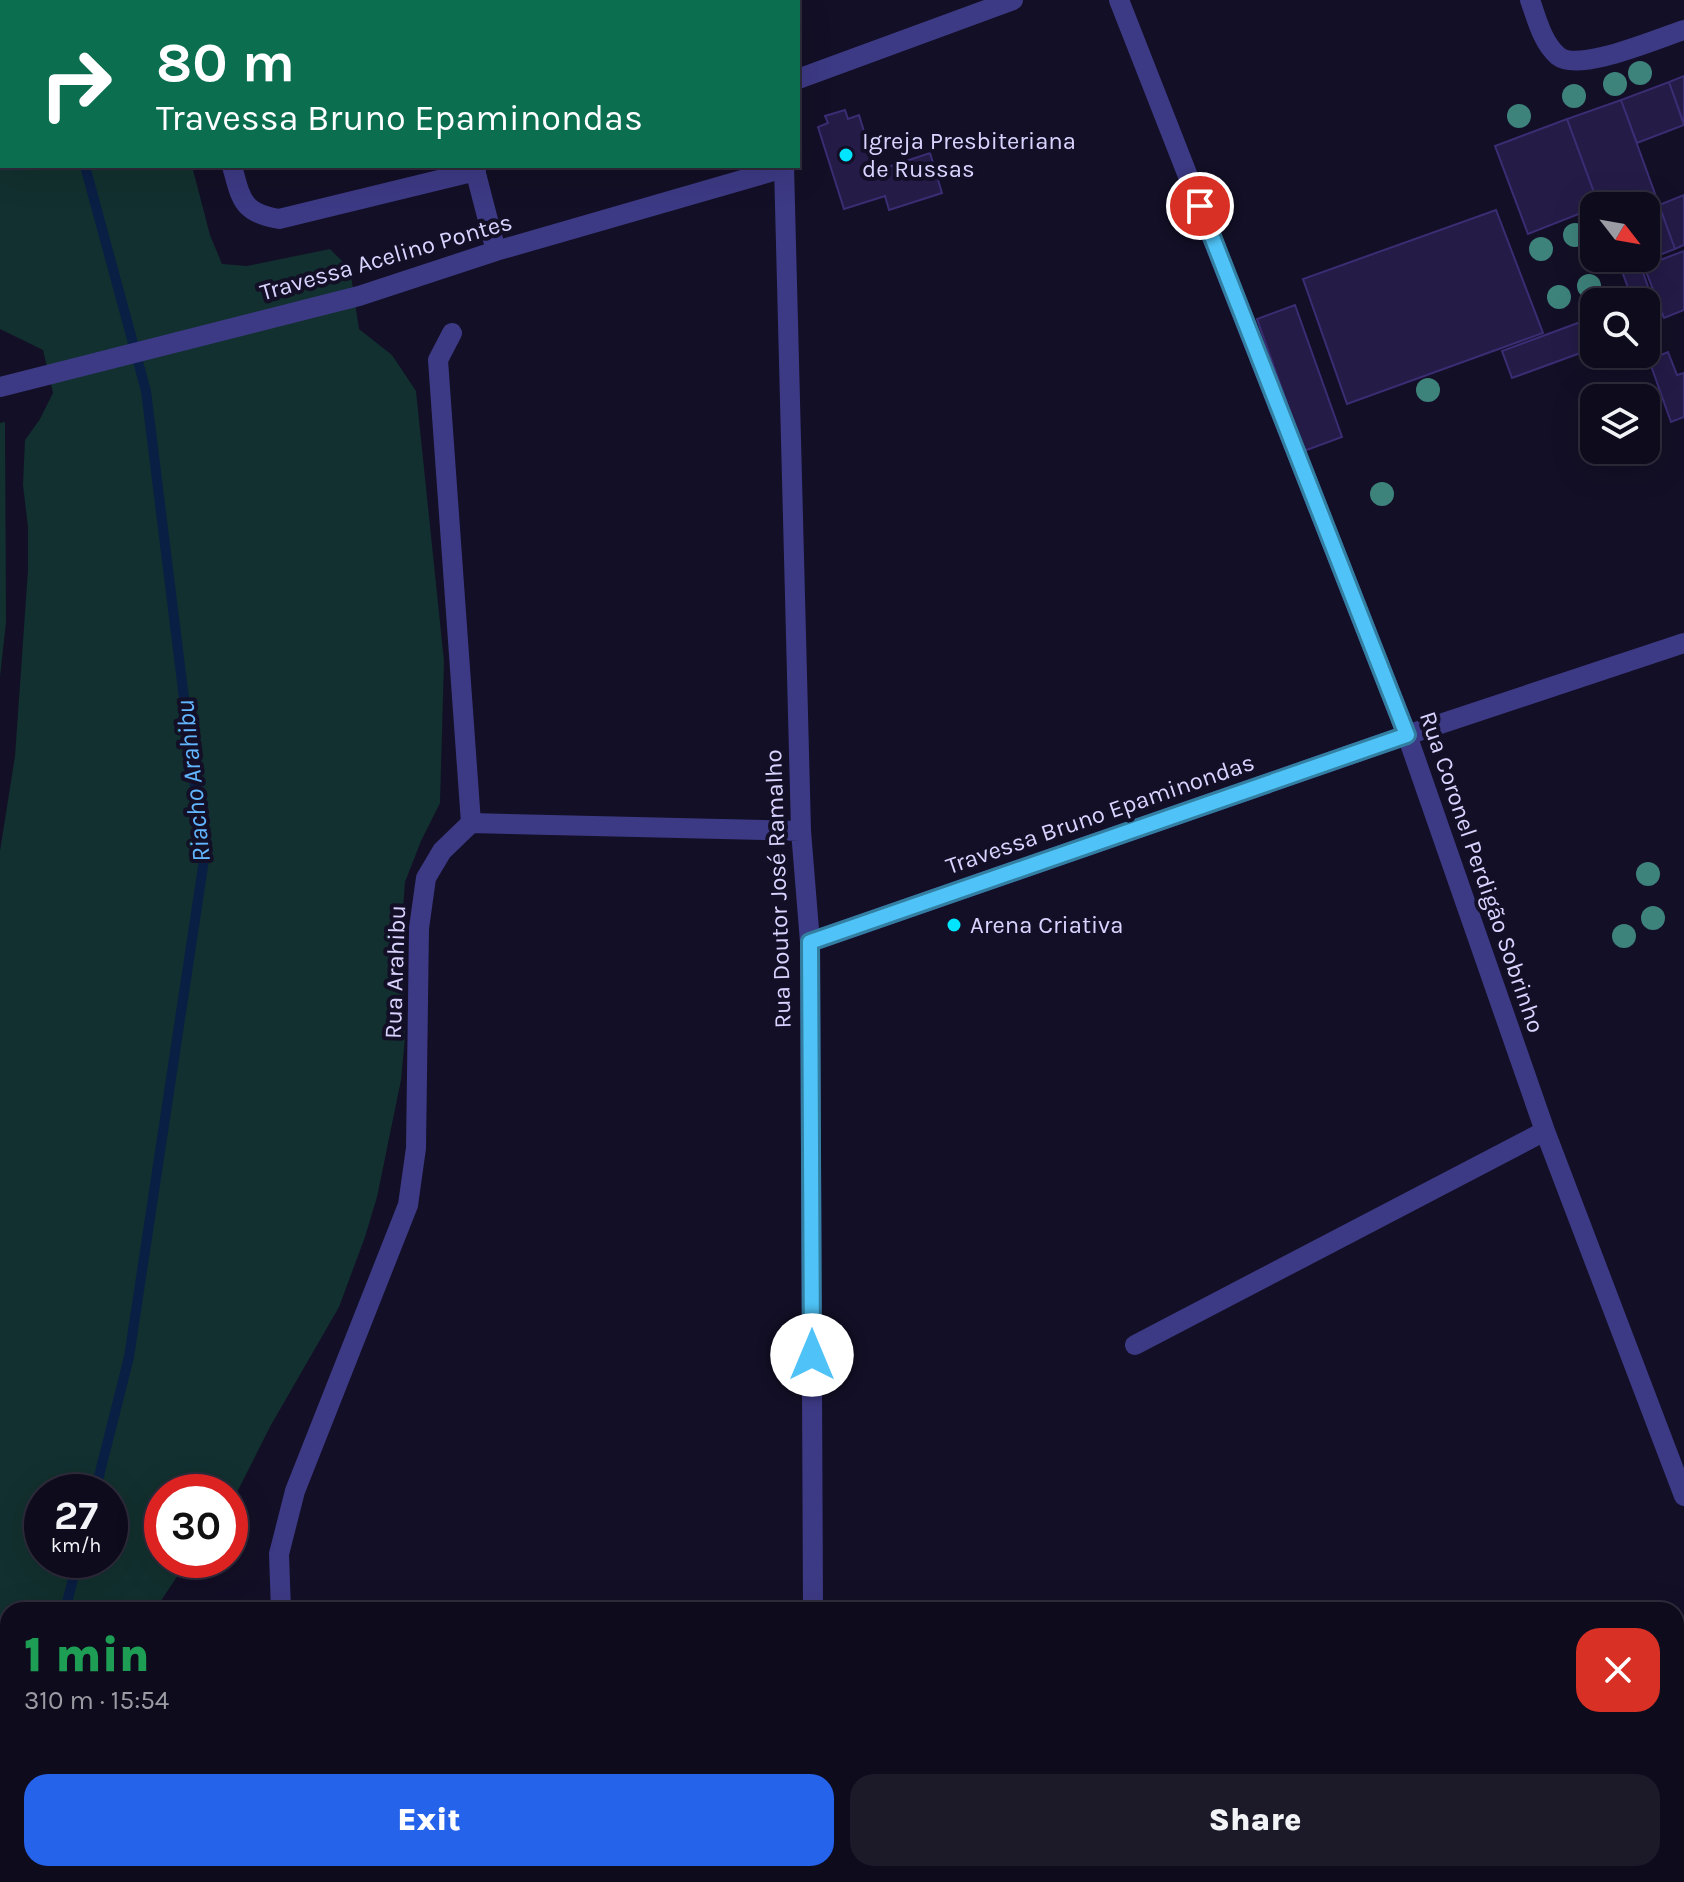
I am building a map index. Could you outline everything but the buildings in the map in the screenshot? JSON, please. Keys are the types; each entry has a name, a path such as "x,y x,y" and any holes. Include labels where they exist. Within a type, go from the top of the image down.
{"street":[{"path":"800,78 1013,0"},
{"name":"Rua Coronel Perdigão Sobrinho","path":"1119,0 1407,735 1545,1131 1684,1496"},
{"path":"1530,0 1545,40 1561,59 1594,59 1684,30"},
{"path":"233,168 240,196 250,210 279,219 475,169 496,251"},
{"name":"Travessa Acelino Pontes","path":"0,387 359,296 496,251 781,168"},
{"name":"Rua Doutor José Ramalho","path":"784,168 801,831 810,942 813,1602"},
{"path":"452,333 438,360 471,823 801,831"},
{"name":"Travessa Bruno Epaminondas","path":"810,942 1407,735 1684,643"},
{"name":"Rua Arahibu","path":"281,1602 279,1554 295,1491 408,1205 416,1148 419,928 426,878 442,851 471,823"},
{"path":"1135,1345 1545,1131"}],"green space":[{"path":"0,168 193,168 210,235 222,264 247,266 330,249 350,269 359,329 392,355 416,391 444,661 440,803 405,882 402,923 405,1038 401,1080 377,1197 365,1237 339,1307 246,1474 144,1474 144,1578 176,1578 160,1602 0,1602 0,851 15,756 28,570 28,527 23,485 25,440 53,393 43,350 0,329"},
{"path":"5,422 6,622 0,677 0,423"}],"waterway":[{"name":"Riacho Arahibu","path":"86,168 146,391 204,860 129,1357 100,1474"},
{"name":"Riacho Arahibu","path":"67,1602 73,1578"}],"place":[{"name":"Igreja Presbiteriana de Russas","path":"846,155"},
{"name":"Arena Criativa","path":"954,925"}],"route":[{"path":"812,1355 810,942 1407,735 1200,206"}]}
